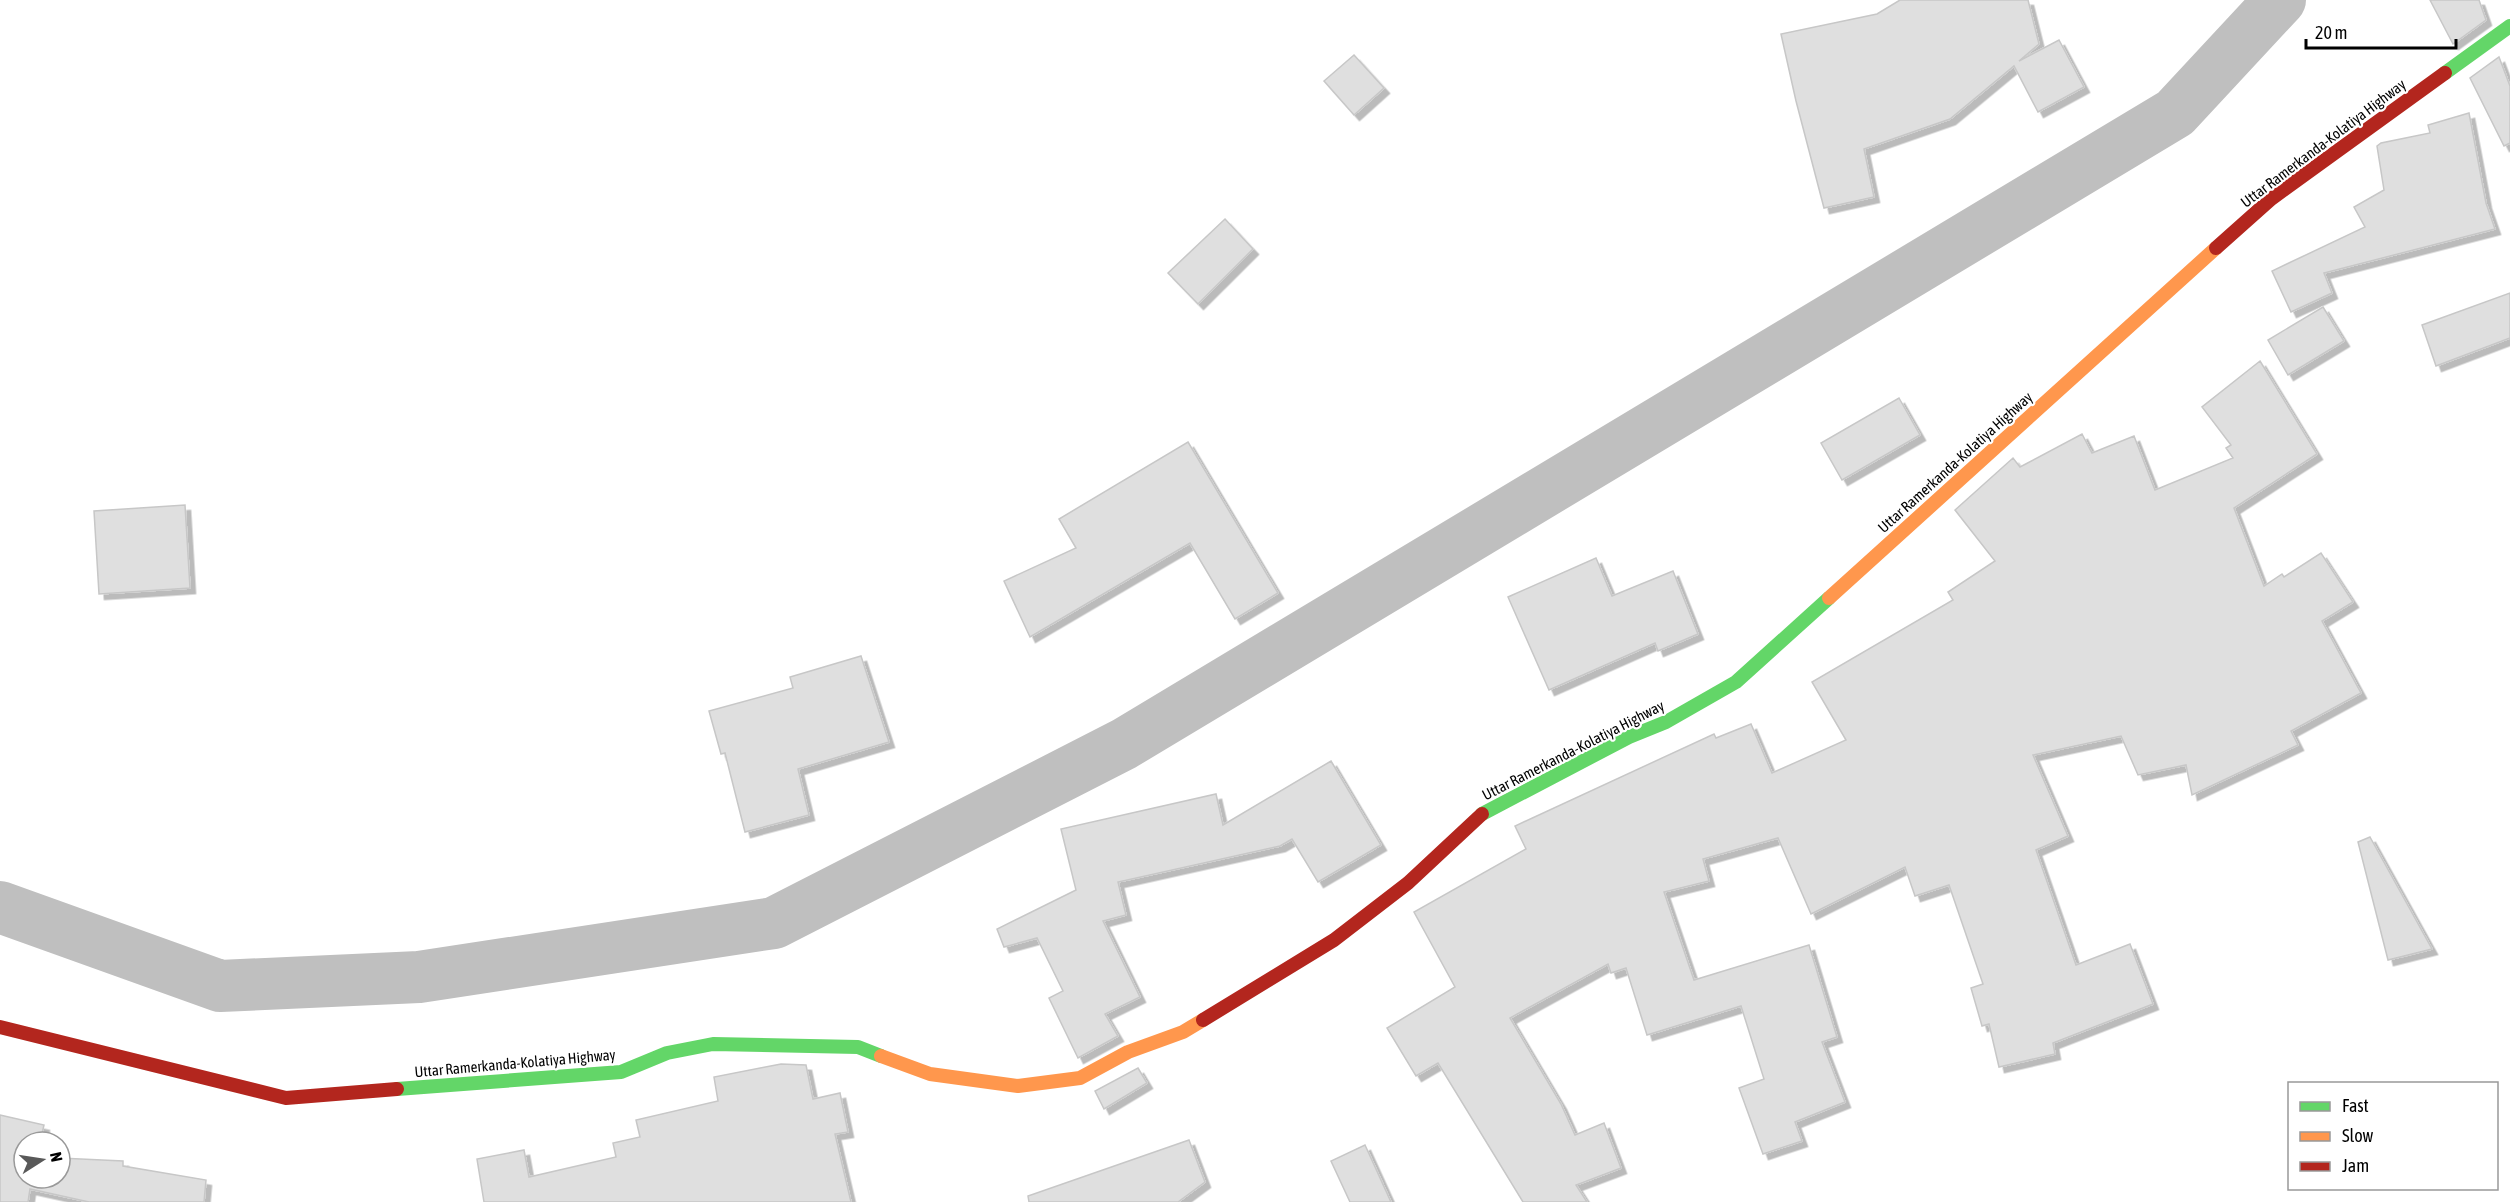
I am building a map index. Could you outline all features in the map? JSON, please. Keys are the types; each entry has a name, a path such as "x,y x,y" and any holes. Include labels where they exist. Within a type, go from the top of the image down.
{"street":[{"name":"Uttar Ramerkanda-Kolatiya Highway","path":"0,1027 286,1098 621,1072 666,1053 713,1044 858,1047 930,1074 983,1083 1017,1086 1080,1078 1128,1052 1183,1032 1334,940 1408,883 1477,816 1629,737 1666,722 1736,682 2271,199 2510,26"}],"building":[{"path":"1900,0 2028,0 2039,44 2019,61 2059,40 2084,87 2038,112 2014,66 1950,119 1864,149 1874,197 1824,208 1781,34 1877,14"},
{"path":"2430,0 2479,0 2486,20 2453,44"},
{"path":"1354,55 1384,88 1354,115 1324,81"},
{"path":"2499,57 2510,86 2510,143 2504,146 2470,78"},
{"path":"2469,113 2486,203 2495,229 2324,273 2332,293 2291,312 2272,271 2365,227 2354,207 2384,190 2377,146 2381,143 2430,133 2428,125"},
{"path":"1225,219 1253,249 1198,304 1168,273"},
{"path":"2510,293 2510,338 2436,366 2422,325"},
{"path":"2323,307 2344,341 2288,375 2268,340"},
{"path":"2260,361 2317,454 2234,508 2264,586 2282,574 2284,577 2321,553 2353,602 2322,621 2361,693 2291,731 2298,745 2192,795 2186,765 2138,775 2121,736 2033,755 2068,836 2036,850 2076,965 2130,944 2153,1004 2053,1043 2055,1054 1999,1067 1989,1024 1982,1026 1971,988 1983,984 1949,885 1915,896 1905,867 1811,914 1778,838 1703,859 1709,881 1664,892 1694,980 1809,945 1837,1037 1822,1042 1845,1102 1795,1122 1802,1141 1763,1154 1739,1088 1764,1079 1741,1006 1647,1035 1626,968 1611,973 1608,964 1510,1018 1561,1104 1575,1135 1604,1123 1621,1168 1576,1185 1587,1202 1523,1202 1438,1063 1416,1076 1387,1028 1455,987 1414,912 1526,849 1515,826 1714,734 1716,738 1751,724 1772,773 1846,740 1812,682 1953,600 1948,592 1995,561 1955,510 2013,458 2020,467 2082,434 2092,453 2134,436 2155,490 2233,458 2226,448 2231,445 2202,407"},
{"path":"1899,398 1920,435 1842,480 1821,443"},
{"path":"1188,442 1278,593 1235,619 1190,543 1030,637 1004,581 1076,548 1059,519"},
{"path":"185,505 190,588 99,594 94,511"},
{"path":"1596,558 1612,596 1673,571 1698,634 1658,651 1655,643 1549,690 1508,597"},
{"path":"861,656 889,742 798,769 809,815 745,832 725,753 721,754 709,711 793,688 790,677"},
{"path":"1331,761 1381,845 1318,882 1292,839 1280,846 1118,882 1126,915 1103,921 1140,997 1105,1014 1118,1036 1078,1058 1049,998 1063,991 1037,938 1004,947 997,929 1076,890 1061,829 1216,794 1223,825"},
{"path":"2370,837 2432,949 2388,960 2358,842"},
{"path":"781,1064 806,1065 813,1099 840,1093 848,1132 835,1134 851,1202 484,1202 477,1159 524,1150 529,1177 616,1157 613,1143 640,1137 636,1120 718,1101 714,1077"},
{"path":"1138,1068 1147,1083 1104,1109 1095,1091"},
{"path":"0,1115 44,1125 43,1130 12,1130 12,1190 30,1190 28,1202 0,1202"},
{"path":"1189,1140 1205,1182 1178,1202 1029,1202 1028,1196"},
{"path":"1365,1145 1391,1202 1350,1202 1331,1161"},
{"path":"72,1159 123,1161 123,1166 206,1180 204,1202 89,1202 35,1190 72,1190"}],"waterway":[{"path":"0,907 220,986 419,977 774,923 1124,744 2175,113 2280,0"}],"traffic: fast":[{"path":"2445,73 2510,26"},
{"path":"1482,814 1629,737 1666,722 1736,682 1829,598"},
{"path":"397,1089 621,1072 667,1053 713,1044 858,1047 881,1056"}],"traffic: slow":[{"path":"1829,598 2216,248"},
{"path":"881,1056 930,1074 1018,1086 1080,1078 1128,1052 1183,1032 1203,1020"}],"traffic: jam":[{"path":"2216,248 2271,199 2445,73"},
{"path":"1203,1020 1334,940 1408,883 1482,814"},
{"path":"0,1027 286,1098 397,1089"}]}
